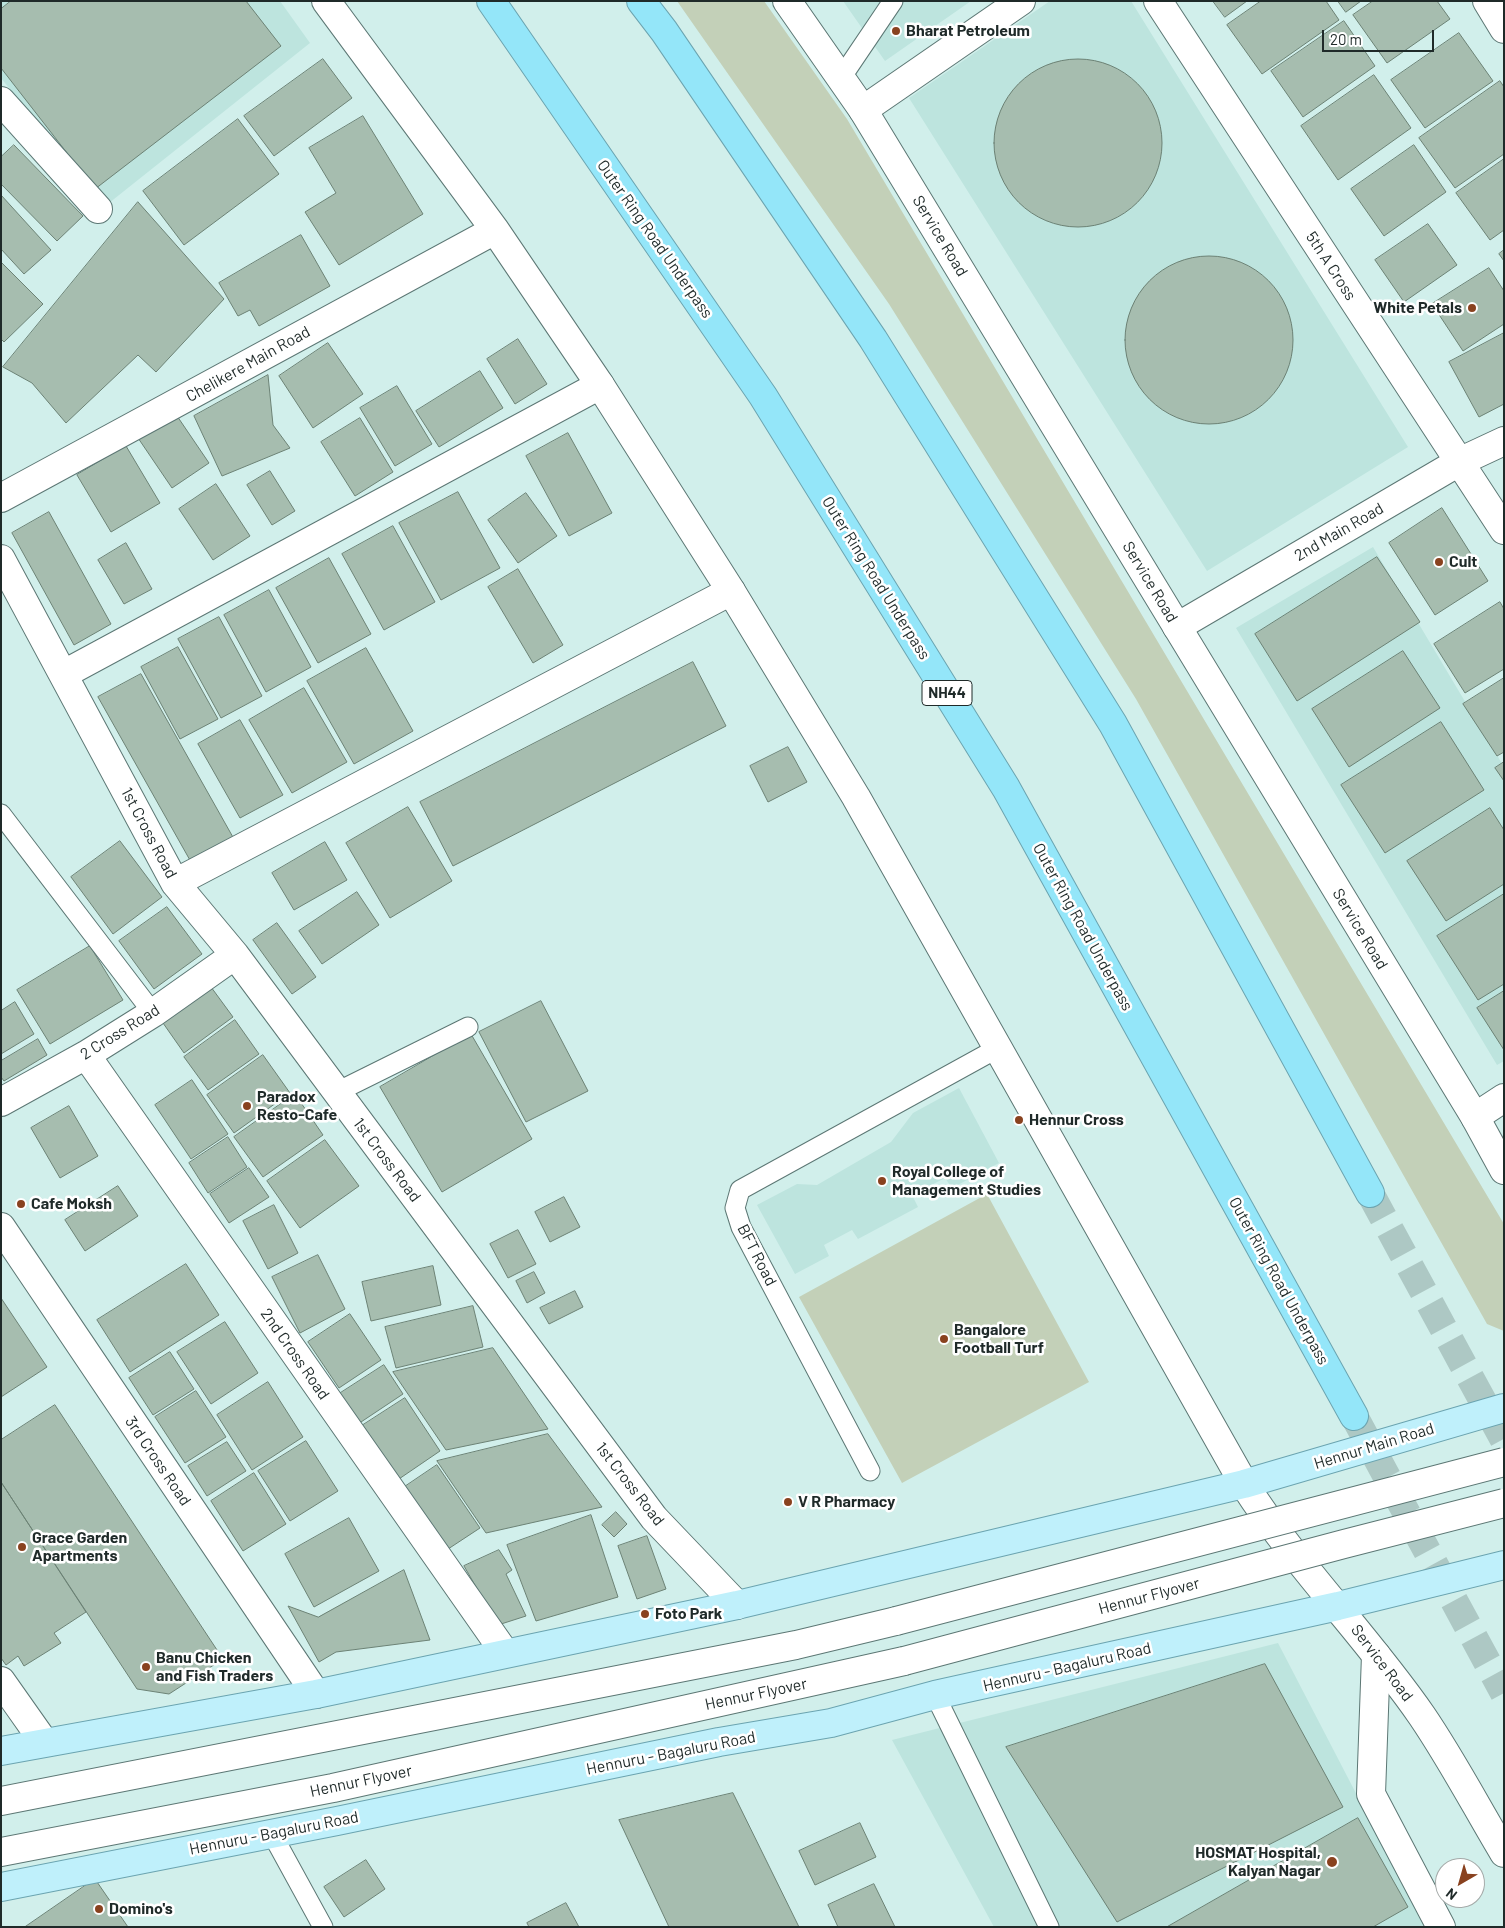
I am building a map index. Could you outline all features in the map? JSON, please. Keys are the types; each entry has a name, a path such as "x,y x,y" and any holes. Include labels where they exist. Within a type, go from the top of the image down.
{"highway":[{"name":"Outer Ring Road Underpass","path":"491,1 763,396 1006,788 1354,1416"},
{"path":"640,1 669,40 874,339 1113,724 1370,1193"}],"main road":[{"name":"Hennur Main Road","path":"1244,1484 1504,1408"},
{"path":"1,1751 316,1694 737,1605 1244,1484"},
{"path":"1338,1606 1504,1565"},
{"name":"Hennuru - Bagaluru Road","path":"1,1887 272,1834 719,1742 832,1723 936,1695 1338,1606"}],"street":[{"name":"Service Road","path":"326,1 495,230 600,385 731,591 856,797 1244,1484 1268,1522 1338,1606 1422,1717 1504,1853"},
{"name":"Service Road","path":"787,1 863,110 1475,1117 1504,1170"},
{"path":"863,110 1021,1"},
{"name":"5th A Cross","path":"1158,1 1504,530"},
{"path":"1487,1 1504,28"},
{"path":"1,101 98,209"},
{"name":"Chelikere Main Road","path":"1,498 495,230"},
{"path":"64,674 600,385"},
{"name":"2nd Main Road","path":"1177,627 1459,462 1504,441"},
{"name":"1st Cross Road","path":"1,559 175,882 234,955 654,1518 737,1605"},
{"path":"175,882 731,591"},
{"name":"2 Cross Road","path":"1,1102 86,1055 153,1013 234,955"},
{"name":"2nd Cross Road","path":"86,1055 505,1653"},
{"path":"1475,1117 1504,1098"},
{"name":"3rd Cross Road","path":"1,1227 316,1694"},
{"path":"1,1801 796,1645 1504,1462"},
{"name":"Hennur Flyover","path":"1,1852 333,1788 904,1662 1504,1503"},
{"path":"1376,1655 1370,1794 1442,1927"},
{"path":"1,1682 44,1742"}],"lane":[{"path":"840,78 893,1"},
{"path":"1,814 153,1013"},
{"path":"336,1092 468,1027"},
{"name":"BFT Road","path":"870,1471 741,1227 735,1208 740,1190 998,1048"},
{"path":"936,1695 1049,1927"},
{"path":"272,1834 323,1927"}],"shaded area":[{"path":"1,1 280,1 310,43 104,207 1,78"},
{"path":"677,1 764,1 847,119 1504,1224 1504,1331 1487,1324 1136,699 889,304"},
{"name":"Bharat Petroleum","path":"843,1 971,1 885,61"},
{"path":"1050,1 1131,1 1408,447 1207,571 909,98"},
{"path":"1373,547 1504,767 1504,1061 1497,1065 1236,628"},
{"name":"Royal College of Management Studies","path":"959,1088 999,1163 952,1188 945,1178 912,1195 918,1207 858,1239 852,1230 824,1245 829,1256 795,1274 757,1205 797,1184 817,1185 891,1142 913,1113"},
{"name":"Bangalore Football Turf","path":"987,1194 1089,1382 902,1483 799,1297"},
{"path":"1278,1643 1361,1803 1430,1927 994,1927 892,1740"}],"building":[{"path":"11,1 246,1 281,46 95,189 1,68 1,9"},
{"path":"1213,1 1247,1 1225,17"},
{"path":"1261,1 1326,1 1339,20 1262,74 1227,25"},
{"path":"1338,1 1361,1 1346,12"},
{"path":"1373,1 1437,1 1450,19 1387,63 1353,15"},
{"path":"1344,21 1375,66 1303,117 1271,71"},
{"path":"1459,33 1493,81 1425,128 1391,80"},
{"path":"323,59 352,98 274,156 244,116"},
{"path":"1070,59 1086,59 1118,69 1143,90 1156,111 1162,143 1156,175 1148,190 1131,208 1110,221 1086,227 1070,227 1046,221 1031,213 1008,190 1000,175 994,151 994,135 1000,111 1008,96 1031,73 1046,65"},
{"path":"1374,75 1411,128 1338,180 1301,126"},
{"path":"1500,81 1504,87 1504,154 1455,188 1419,138"},
{"path":"363,116 423,214 339,265 305,212 336,193 309,148"},
{"path":"238,119 279,174 184,245 143,191"},
{"path":"14,145 83,216 57,241 1,184 1,157"},
{"path":"1414,145 1446,192 1384,236 1351,189"},
{"path":"1504,159 1504,230 1490,240 1456,193"},
{"path":"1,195 51,250 24,274 1,249"},
{"path":"138,202 224,299 156,372 138,355 66,423 32,383 3,367"},
{"path":"1428,224 1457,265 1404,302 1375,260"},
{"path":"301,235 330,286 259,326 250,310 238,316 219,283"},
{"path":"1504,250 1504,261 1499,254"},
{"path":"1201,256 1217,256 1249,266 1274,287 1287,308 1293,340 1287,372 1279,387 1262,405 1241,418 1217,424 1201,424 1177,418 1162,410 1139,387 1131,372 1125,348 1125,332 1131,308 1139,293 1162,270 1177,262"},
{"path":"1,262 43,304 4,342 1,339"},
{"path":"1489,268 1504,291 1504,324 1463,351 1432,304"},
{"path":"1504,333 1504,404 1479,417 1449,362"},
{"path":"518,339 547,384 515,404 487,359"},
{"path":"328,343 363,394 313,428 279,376"},
{"path":"480,371 503,408 439,447 416,411"},
{"path":"268,375 273,425 290,448 222,476 194,416"},
{"path":"397,386 432,444 395,466 360,408"},
{"path":"173,410 209,463 172,488 136,435"},
{"path":"360,418 393,472 355,496 321,442"},
{"path":"568,433 612,513 569,536 526,456"},
{"path":"126,446 160,503 111,532 77,475"},
{"path":"270,471 295,511 272,525 247,485"},
{"path":"216,484 250,536 213,560 179,509"},
{"path":"458,492 500,568 441,600 399,523"},
{"path":"526,493 557,536 518,563 488,520"},
{"name":"Cult","path":"1442,508 1488,581 1435,615 1389,543"},
{"path":"49,512 111,624 74,645 12,533"},
{"path":"393,526 435,602 384,630 342,554"},
{"path":"126,543 152,589 124,604 98,560"},
{"path":"1377,557 1420,622 1297,701 1255,634"},
{"path":"329,558 371,634 318,663 276,588"},
{"path":"518,569 563,645 533,663 488,587"},
{"path":"269,590 311,667 266,692 224,615"},
{"path":"1500,602 1504,609 1504,669 1465,693 1434,644"},
{"path":"219,617 262,696 221,718 178,639"},
{"path":"178,647 218,719 180,739 141,667"},
{"path":"366,648 413,731 354,764 307,681"},
{"path":"1403,651 1440,708 1349,767 1312,709"},
{"path":"693,662 726,726 453,866 420,802"},
{"path":"141,674 234,839 191,862 98,697"},
{"path":"1504,678 1504,752 1497,756 1463,704"},
{"path":"304,688 347,762 292,793 249,720"},
{"path":"240,720 283,795 240,818 198,744"},
{"path":"1441,722 1484,790 1385,853 1341,785"},
{"path":"788,747 807,782 768,802 750,766"},
{"path":"1504,762 1504,781 1495,768"},
{"path":"408,807 452,881 390,918 346,843"},
{"path":"1490,808 1504,830 1504,884 1446,921 1407,861"},
{"path":"120,841 162,897 113,934 71,877"},
{"path":"325,842 347,880 294,910 272,873"},
{"path":"357,892 379,925 322,964 299,931"},
{"path":"1504,894 1504,984 1478,1000 1437,936"},
{"path":"167,907 202,954 154,989 119,941"},
{"path":"277,923 316,977 292,994 253,940"},
{"path":"90,946 123,1000 50,1044 17,990"},
{"path":"211,987 233,1017 184,1053 163,1023"},
{"path":"1504,991 1504,1050 1477,1008"},
{"path":"541,1001 588,1091 526,1122 479,1032"},
{"path":"15,1002 34,1034 1,1054 1,1011"},
{"path":"235,1020 259,1054 208,1090 184,1057"},
{"path":"471,1034 532,1139 442,1192 380,1087"},
{"path":"38,1039 47,1055 4,1081 1,1077 1,1061"},
{"path":"263,1055 290,1093 234,1133 207,1095"},
{"path":"192,1080 228,1134 191,1159 155,1105"},
{"path":"295,1094 323,1135 263,1177 234,1137"},
{"path":"69,1106 98,1156 60,1178 31,1128"},
{"path":"228,1137 247,1167 208,1193 189,1163"},
{"path":"325,1140 359,1186 300,1228 267,1181"},
{"path":"249,1168 269,1197 229,1223 210,1194"},
{"path":"118,1186 138,1216 85,1251 65,1220"},
{"path":"564,1197 580,1227 550,1242 535,1212"},
{"path":"274,1205 298,1253 268,1269 243,1221"},
{"path":"518,1230 536,1264 508,1278 490,1244"},
{"path":"318,1255 345,1309 300,1333 272,1277"},
{"path":"186,1264 219,1315 130,1372 97,1320"},
{"path":"433,1266 441,1305 371,1321 362,1282"},
{"path":"534,1272 545,1293 527,1303 516,1281"},
{"path":"575,1291 583,1307 549,1324 540,1308"},
{"path":"1,1298 47,1367 1,1397"},
{"path":"473,1306 483,1347 396,1368 385,1327"},
{"path":"350,1314 381,1360 339,1388 308,1342"},
{"path":"225,1322 258,1373 211,1404 177,1352"},
{"path":"493,1348 548,1429 446,1450 393,1372"},
{"path":"170,1352 194,1389 153,1415 129,1378"},
{"path":"384,1365 403,1394 358,1424 339,1394"},
{"path":"268,1382 303,1437 252,1470 217,1415"},
{"path":"196,1391 226,1437 185,1463 155,1417"},
{"path":"405,1398 440,1451 396,1481 360,1427"},
{"path":"55,1405 223,1659 169,1694 137,1689 1,1482 1,1440"},
{"path":"548,1434 602,1507 486,1533 437,1461"},
{"path":"306,1441 338,1491 290,1521 258,1471"},
{"path":"227,1442 246,1471 207,1496 188,1466"},
{"path":"437,1465 480,1528 442,1553 400,1490"},
{"path":"254,1473 286,1524 243,1551 211,1501"},
{"name":"Grace Garden Apartments","path":"1,1482 86,1612 54,1633 61,1643 24,1666 18,1656 6,1665 1,1658"},
{"path":"616,1512 627,1524 614,1537 602,1525"},
{"path":"591,1515 618,1597 536,1621 507,1545"},
{"path":"349,1518 379,1571 314,1607 285,1554"},
{"path":"647,1536 666,1589 637,1599 618,1546"},
{"path":"499,1550 512,1570 506,1574 526,1616 498,1625 464,1566"},
{"path":"404,1570 430,1640 336,1652 319,1662 288,1606 318,1617"},
{"path":"1265,1664 1343,1807 1117,1922 1006,1747"},
{"path":"733,1793 799,1927 669,1927 619,1820"},
{"name":"HOSMAT Hospital, Kalyan Nagar","path":"1358,1818 1408,1907 1373,1927 1167,1927"},
{"path":"860,1823 876,1857 815,1885 799,1851"},
{"path":"366,1860 385,1889 344,1917 324,1887"},
{"path":"95,1879 128,1927 25,1927"},
{"path":"874,1884 895,1927 838,1927 828,1905"},
{"path":"566,1903 579,1927 529,1927 527,1923"}],"tunnel":[{"path":"1370,1193 1504,1440"},
{"path":"1354,1416 1504,1693"}],"place":[{"name":"Bharat Petroleum","path":"896,31"},
{"name":"White Petals","path":"1472,308"},
{"name":"Cult","path":"1439,562"},
{"name":"Paradox Resto-Cafe","path":"247,1106"},
{"name":"Hennur Cross","path":"1019,1120"},
{"name":"Royal College of Management Studies","path":"882,1181"},
{"name":"Cafe Moksh","path":"21,1204"},
{"name":"Bangalore Football Turf","path":"944,1339"},
{"name":"V R Pharmacy","path":"788,1502"},
{"name":"Grace Garden Apartments","path":"22,1547"},
{"name":"Foto Park","path":"645,1614"},
{"name":"Banu Chicken and Fish Traders","path":"146,1667"},
{"name":"HOSMAT Hospital, Kalyan Nagar","path":"1332,1862"},
{"name":"Domino's","path":"99,1909"}]}
